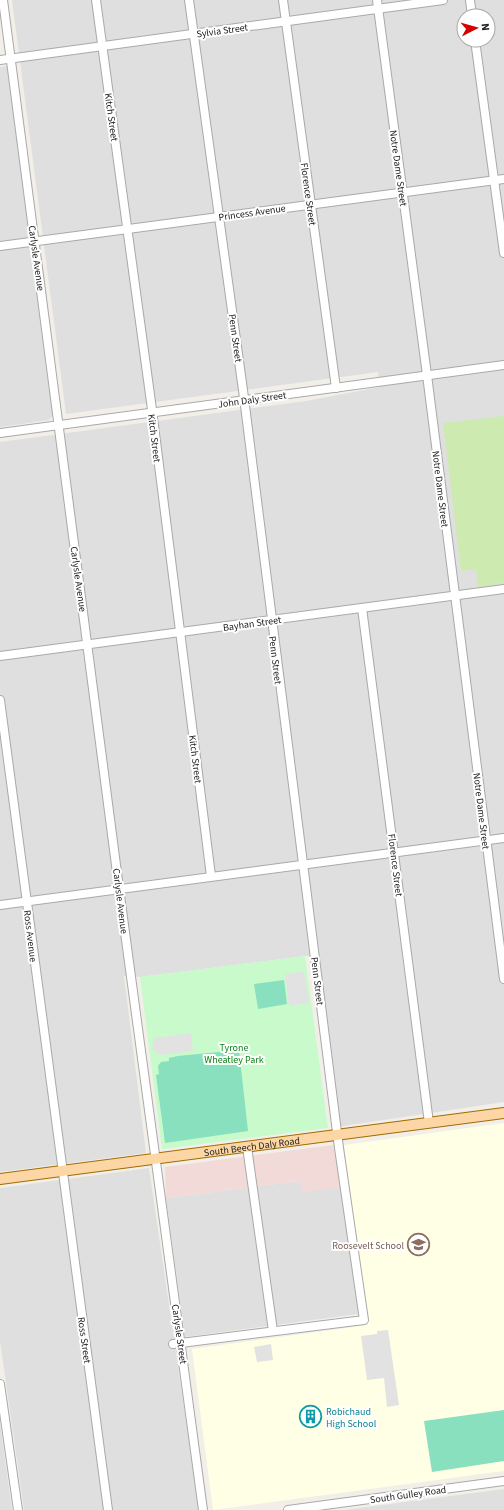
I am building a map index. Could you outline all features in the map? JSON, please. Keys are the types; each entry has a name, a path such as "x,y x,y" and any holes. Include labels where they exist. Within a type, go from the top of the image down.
{"main road":[{"name":"South Beech Daly Road","path":"0,1179 504,1113"}],"street":[{"name":"Carlysle Avenue","path":"3,0 155,1159"},
{"name":"Kitch Street","path":"96,0 152,412 211,876"},
{"name":"Penn Street","path":"189,0 243,400 302,864 364,1320 273,1331"},
{"name":"Florence Street","path":"283,0 336,388"},
{"name":"Notre Dame Street","path":"376,0 427,375 504,979"},
{"name":"Sylvia Street","path":"0,60 443,0"},
{"path":"476,48 504,253"},
{"name":"Princess Avenue","path":"0,246 504,179"},
{"name":"John Daly Street","path":"0,433 504,365"},
{"name":"Bayhan Street","path":"0,656 504,589"},
{"name":"Florence Street","path":"362,608 429,1123"},
{"name":"Ross Avenue","path":"0,700 62,1171"},
{"path":"0,905 504,838"},
{"path":"177,1344 273,1331 248,1146"},
{"name":"Carlysle Street","path":"155,1159 177,1344 203,1510"},
{"name":"Ross Street","path":"62,1171 90,1354 108,1510"},
{"path":"0,1384 18,1510"},
{"name":"South Gulley Road","path":"288,1510 504,1481"}],"shaded area":[{"path":"12,0 504,0 504,1102 337,1127 314,956 140,977 124,976 146,1153 0,1172 0,442 306,401 380,387 378,372 66,414"},
{"path":"7,66 53,415 49,420 0,427 0,67"},
{"path":"304,971 309,1003 289,1006 285,974"},
{"path":"191,1033 193,1051 160,1055 152,1049 154,1038"},
{"path":"504,1123 504,1471 213,1510 192,1349 368,1325 344,1145"},
{"path":"333,1145 342,1187 302,1192 300,1181 166,1198 165,1167"},
{"path":"149,1168 199,1510 24,1510 0,1341 0,1188"},
{"path":"300,1181 342,1187 358,1314 185,1337 166,1198"},
{"path":"388,1330 399,1405 387,1407 384,1378 367,1380 361,1336 377,1334 377,1331"},
{"path":"271,1344 273,1360 257,1362 254,1347"},
{"path":"0,1423 12,1510 0,1510"},
{"path":"504,1489 504,1510 344,1510"}],"green space":[{"path":"504,416 504,583 478,587 476,569 461,571 443,423"},
{"name":"Tyrone Wheatley Park","path":"305,956 328,1128 162,1149 140,977"},
{"path":"284,980 287,1004 258,1009 254,984"},
{"path":"239,1050 248,1131 165,1143 156,1075 159,1074 158,1066 161,1062 169,1061 169,1058 178,1056"},
{"path":"504,1410 504,1461 432,1472 424,1421"}],"place":[{"name":"Roosevelt School","path":"419,1245"},
{"name":"Robichaud High School","path":"311,1417"}]}
